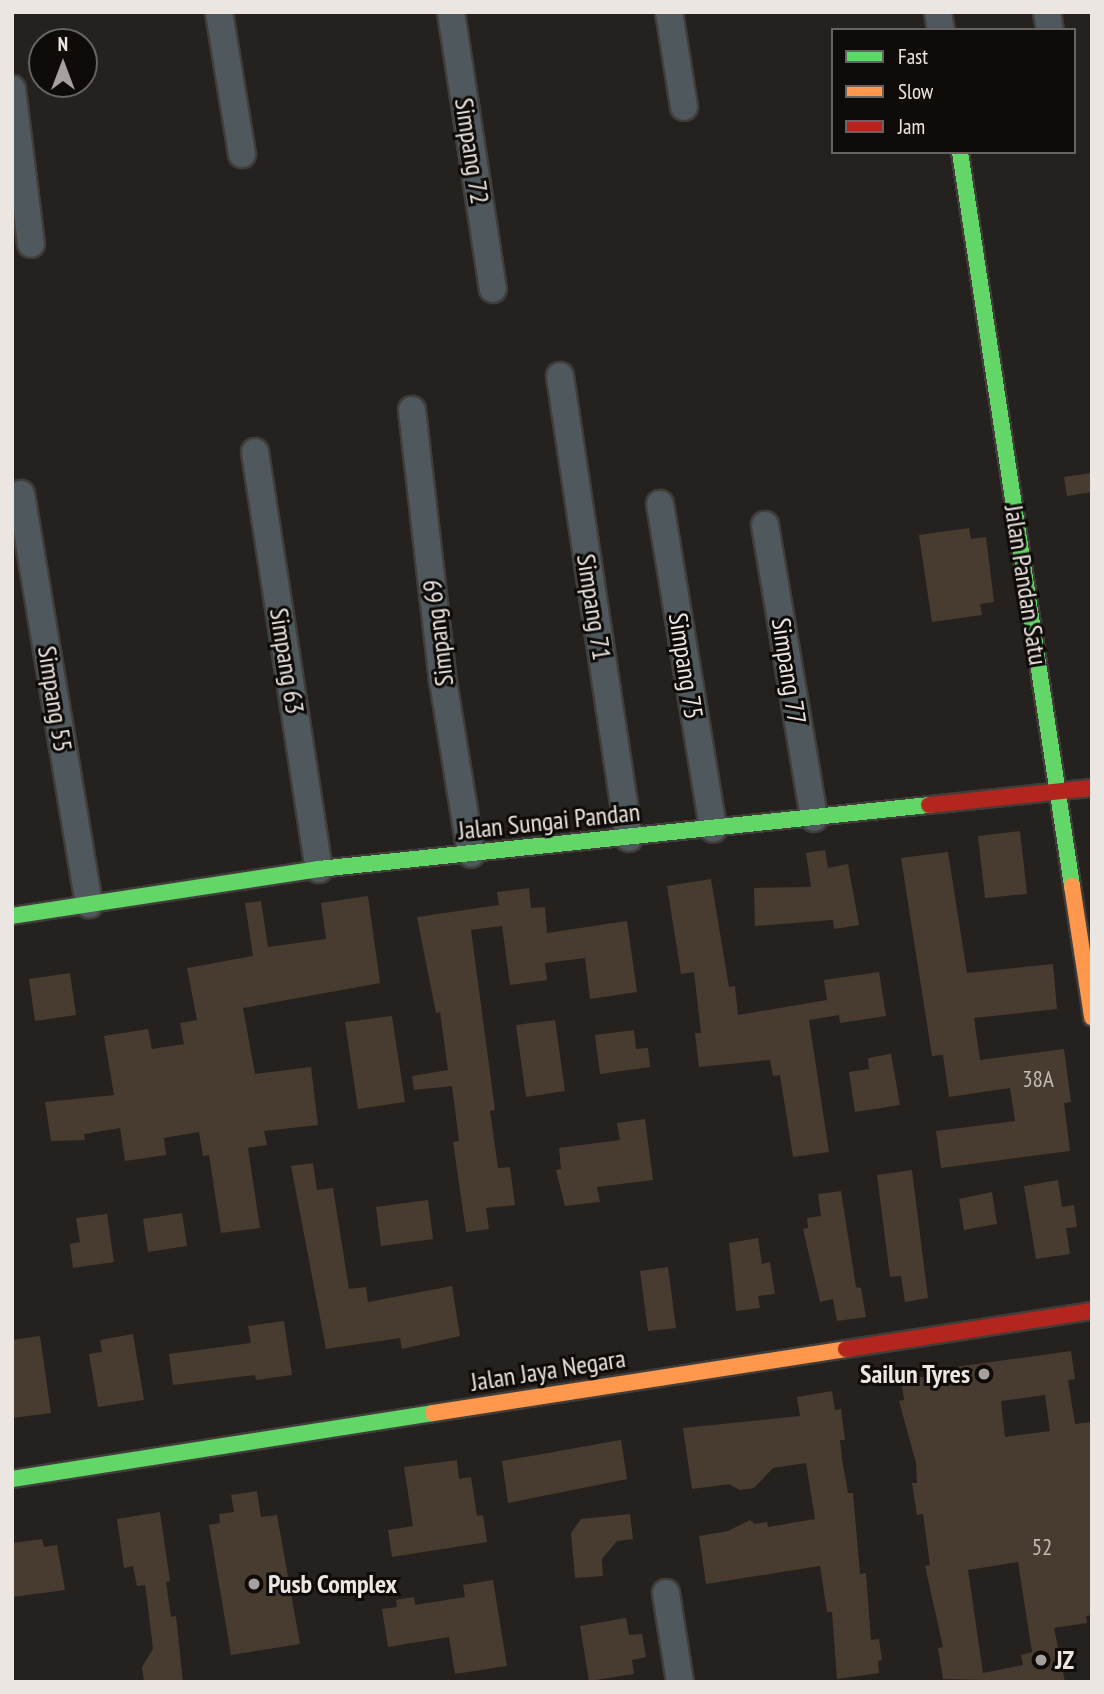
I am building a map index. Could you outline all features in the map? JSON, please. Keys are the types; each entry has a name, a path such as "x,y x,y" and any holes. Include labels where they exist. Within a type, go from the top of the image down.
{"street":[{"path":"219,12 242,154"},
{"name":"Simpang 72","path":"452,12 493,289"},
{"path":"669,12 684,107"},
{"path":"12,89 31,244"},
{"name":"Jalan Pandan Satu","path":"960,154 1092,1017"},
{"name":"Simpang 71","path":"560,376 629,838"},
{"name":"Simpang 69","path":"412,410 443,681 471,854"},
{"name":"Simpang 63","path":"255,452 319,869"},
{"name":"Simpang 55","path":"21,494 89,904"},
{"name":"Simpang 75","path":"660,504 713,829"},
{"name":"Simpang 77","path":"765,525 814,818"},
{"name":"Jalan Sungai Pandan","path":"12,916 319,869 1092,788"},
{"name":"Jalan Jaya Negara","path":"12,1479 1092,1311"},
{"path":"666,1593 680,1682"}],"building":[{"path":"1092,473 1092,492 1067,496 1064,477"},
{"path":"969,528 971,539 986,537 994,602 980,604 982,615 932,622 919,535"},
{"path":"1020,831 1027,894 985,898 978,836"},
{"path":"825,850 828,868 848,864 859,925 834,929 833,920 755,926 754,888 811,887 806,853"},
{"path":"948,852 967,973 1053,964 1057,1009 974,1018 980,1060 1064,1049 1071,1102 1064,1103 1070,1151 941,1168 936,1131 1015,1121 1010,1088 949,1097 943,1055 932,1056 901,858"},
{"path":"711,879 729,987 735,986 738,1015 827,1000 824,980 879,972 886,1016 840,1023 839,1015 809,1020 829,1152 793,1157 780,1075 773,1076 770,1060 699,1067 695,1033 701,1033 694,972 681,974 667,886"},
{"path":"529,888 531,908 545,907 547,933 627,921 637,992 590,999 585,958 545,963 547,980 510,985 502,926 471,930 495,1110 490,1111 498,1168 510,1167 515,1205 486,1208 489,1229 466,1232 453,1142 459,1141 452,1086 414,1090 412,1076 448,1070 440,1012 436,1013 417,917 499,905 497,892"},
{"path":"368,896 380,983 243,1008 255,1074 311,1067 318,1125 264,1131 267,1145 248,1148 260,1228 221,1233 209,1155 203,1156 199,1132 164,1138 166,1155 125,1161 120,1128 84,1134 85,1140 51,1141 45,1102 114,1095 104,1036 148,1029 152,1049 184,1044 180,1023 197,1020 187,968 253,956 245,903 261,901 268,947 326,939 321,903"},
{"path":"70,973 76,1015 35,1021 29,979"},
{"path":"392,1016 405,1102 358,1109 345,1022"},
{"path":"555,1020 565,1091 526,1097 516,1025"},
{"path":"634,1030 636,1049 648,1048 650,1067 600,1074 595,1035"},
{"path":"891,1054 900,1105 855,1112 849,1072 869,1069 868,1058"},
{"path":"645,1119 653,1180 597,1187 600,1202 565,1206 556,1170 561,1169 559,1148 620,1140 617,1123"},
{"path":"313,1163 317,1190 333,1188 349,1289 366,1287 368,1302 452,1286 460,1336 402,1349 400,1338 326,1349 291,1166"},
{"path":"912,1170 928,1298 905,1302 901,1276 890,1277 877,1175"},
{"path":"1058,1180 1062,1207 1074,1205 1077,1227 1066,1228 1070,1254 1036,1259 1024,1186"},
{"path":"841,1191 856,1287 861,1288 866,1317 837,1321 833,1299 820,1302 803,1229 808,1228 807,1218 821,1216 818,1194"},
{"path":"992,1192 997,1224 964,1230 959,1199"},
{"path":"428,1200 433,1239 381,1246 376,1207"},
{"path":"182,1213 187,1246 148,1252 143,1219"},
{"path":"107,1214 114,1262 73,1268 70,1244 80,1242 76,1218"},
{"path":"758,1238 762,1264 770,1262 775,1294 758,1296 760,1308 736,1311 729,1243"},
{"path":"668,1267 676,1328 648,1331 640,1271"},
{"path":"284,1321 292,1375 256,1380 255,1375 173,1385 169,1354 251,1343 248,1326"},
{"path":"133,1334 144,1400 98,1407 89,1354 102,1352 100,1340"},
{"path":"40,1336 51,1413 12,1418 12,1340"},
{"path":"1071,1351 1075,1379 1068,1380 1075,1424 1092,1422 1092,1615 1086,1616 1087,1623 1054,1628 1065,1682 943,1679 938,1648 943,1647 925,1566 930,1565 923,1514 917,1515 912,1483 917,1483 916,1463 899,1401 904,1400 901,1380 957,1372 956,1367","holes":["1045,1395 1050,1431 1005,1437 1001,1401","1018,1562 1032,1652 1021,1655 1023,1665 983,1673 968,1570"]},
{"path":"832,1391 835,1410 841,1409 845,1440 840,1440 842,1459 848,1493 853,1493 860,1574 866,1573 871,1640 879,1639 882,1660 878,1661 879,1673 837,1679 832,1612 827,1612 820,1566 706,1584 699,1536 728,1531 750,1520 755,1524 767,1522 768,1527 815,1519 806,1463 773,1468 754,1488 740,1490 729,1484 692,1489 683,1428 800,1416 797,1397"},
{"path":"621,1440 627,1479 508,1503 502,1461"},
{"path":"457,1460 459,1479 471,1477 477,1516 483,1515 487,1542 392,1557 388,1530 413,1526 404,1467"},
{"name":"Pusb Complex","path":"257,1491 261,1517 277,1515 300,1644 231,1655 209,1525 220,1523 219,1514 234,1512 231,1495"},
{"path":"160,1512 170,1581 166,1582 171,1617 176,1616 183,1682 144,1682 142,1667 153,1649 146,1591 145,1585 137,1586 133,1566 124,1568 117,1519"},
{"path":"630,1514 633,1539 617,1541 602,1559 603,1576 575,1578 571,1533 581,1519"},
{"path":"42,1539 44,1547 57,1545 65,1590 12,1597 12,1543"},
{"path":"493,1580 507,1666 455,1674 449,1637 388,1647 382,1609 397,1607 396,1600 414,1597 415,1605 465,1597 463,1585"},
{"path":"626,1618 629,1635 642,1634 646,1657 632,1660 634,1674 589,1681 580,1626"}],"traffic: fast":[{"path":"960,154 1072,886"},
{"path":"12,916 319,869 929,805"},
{"path":"12,1479 433,1413"}],"traffic: slow":[{"path":"1072,886 1092,1017"},
{"path":"433,1413 846,1349"}],"traffic: jam":[{"path":"929,805 1092,788"},
{"path":"846,1349 1092,1311"}],"place":[{"name":"Sailun Tyres","path":"984,1374"},
{"name":"Pusb Complex","path":"254,1584"},
{"name":"JZ","path":"1041,1660"}]}
